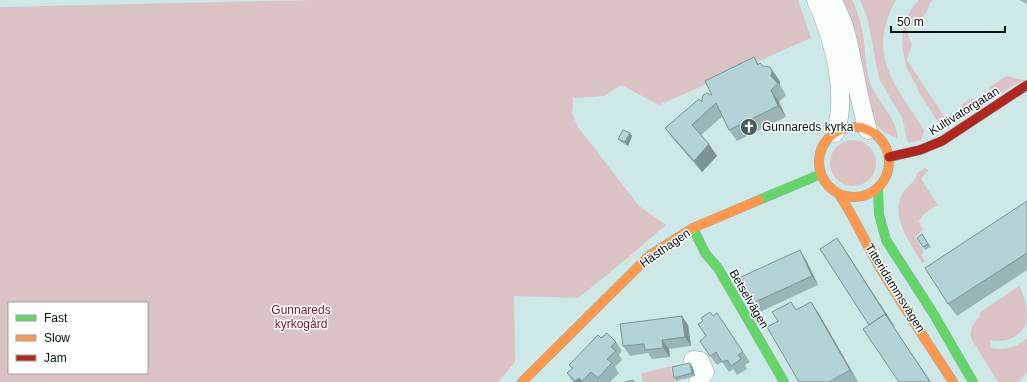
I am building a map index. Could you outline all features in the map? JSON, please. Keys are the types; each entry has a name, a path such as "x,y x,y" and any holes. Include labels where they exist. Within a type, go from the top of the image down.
{"street":[{"path":"816,0 831,39 839,68 840,110 835,133"},
{"path":"833,0 843,26 851,54 861,106 868,130"},
{"name":"Kultivatorgatan","path":"889,157 920,150 942,141 1027,85"},
{"path":"855,127 868,130 882,141 888,152 889,157 887,174 878,188 873,192 862,196 850,197 838,194 828,186 821,174 819,163 821,151 826,141 841,130 855,127"},
{"name":"Hästhagen","path":"522,382 650,255 693,228 821,174"},
{"name":"Titteridammsvägen","path":"878,188 879,214 886,240 933,313 973,382"},
{"name":"Titteridammsvägen","path":"838,194 854,218 879,266 953,382"},
{"name":"Betselvägen","path":"693,228 705,253 718,268 784,382"},
{"path":"693,360 700,361 705,372 698,382"}],"green space":[{"name":"Gunnareds kyrkogård","path":"315,0 798,0 811,38 659,105 621,85 604,96 573,98 572,113 578,127 639,206 666,225 578,298 514,296 515,362 498,382 0,382 0,7"},
{"path":"840,0 852,0 854,3 862,31 870,81 875,94 895,125 898,139 884,132 872,120"},
{"path":"860,0 896,0 887,20 883,37 884,53 888,69 895,84 924,130 923,136 920,140 909,143 901,116 879,79 867,17"},
{"path":"919,0 933,0 925,14 908,28 909,37 912,44 907,60 945,118 956,120 962,105 968,100 976,99 979,104 948,128 938,122 917,89 918,88 908,71 904,59 903,32 905,23 908,15"},
{"path":"1006,76 1024,80 994,96 989,87"},
{"path":"853,140 866,144 872,150 876,163 872,176 866,182 853,186 840,182 834,176 830,163 834,150 840,144"},
{"path":"925,168 929,170 921,179 938,205 925,213 919,221 923,230 915,237 924,253 921,255 925,261 922,263 907,238 898,210 899,201 903,192 913,181 917,173"},
{"path":"1019,286 1026,306 1027,320 1025,326 1018,334 1008,340 990,340 990,347 1000,349 1010,348 1027,338 1027,372 1019,382 998,382 971,338 971,329 980,316 979,313"},
{"path":"670,366 675,382 643,382 641,374"}],"building":[{"name":"Gunnareds kyrka","path":"754,57 758,65 760,63 763,66 770,67 772,71 771,76 778,84 771,90 778,106 729,130 716,103 692,125 709,144 694,161 665,128 699,99 702,102 703,95 707,93 712,95 705,81"},
{"path":"623,130 630,133 625,142 618,139"},
{"path":"1027,201 1027,253 948,304 925,268"},
{"path":"922,234 928,244 923,247 917,238"},
{"path":"837,238 888,318 885,314 869,325 820,249"},
{"path":"800,250 812,276 753,303 741,277"},
{"path":"791,302 796,310 811,302 850,370 829,382 799,382 767,327 778,321 772,312"},
{"path":"710,312 713,316 717,313 743,352 738,355 741,359 731,366 727,360 722,362 716,352 710,356 700,341 706,336 698,324 703,321 701,318"},
{"path":"885,314 930,382 899,382 863,329"},
{"path":"682,316 685,337 662,340 663,348 645,350 644,344 623,346 620,324"},
{"path":"607,333 616,342 611,347 616,351 607,359 612,363 598,378 591,372 582,381 579,378 575,381 567,373 573,368 569,365 598,335 601,338"},
{"path":"690,363 692,373 674,378 672,367"}],"traffic: fast":[{"path":"759,200 821,174"},
{"path":"878,188 879,214 886,240 933,313 973,382"},
{"path":"693,228 705,253 718,268 784,382"}],"traffic: slow":[{"path":"854,127 867,130 879,137 886,149 889,162 886,175 879,187 867,194 854,197 841,194 829,187 822,175 819,162 822,149 829,137 841,130 854,127"},
{"path":"839,194 888,281 953,382"},
{"path":"522,382 650,255 693,228 759,200"}],"traffic: jam":[{"path":"889,157 920,150 942,141 1027,85"}],"place":[{"name":"Gunnareds kyrka","path":"749,127"}]}
